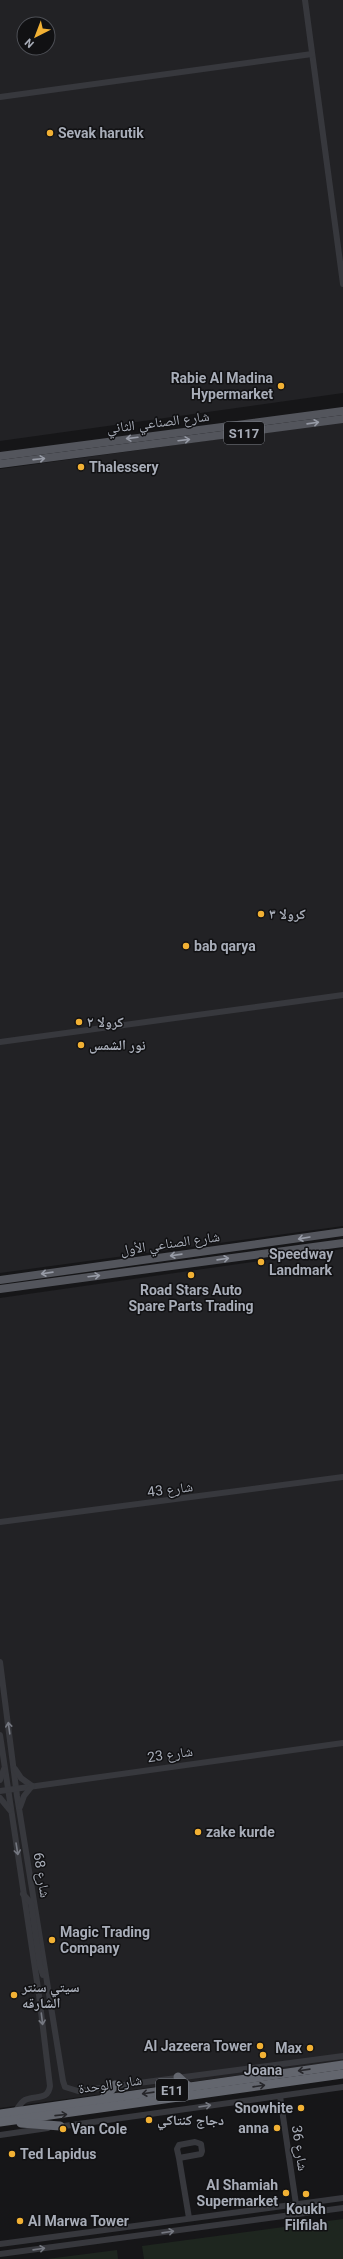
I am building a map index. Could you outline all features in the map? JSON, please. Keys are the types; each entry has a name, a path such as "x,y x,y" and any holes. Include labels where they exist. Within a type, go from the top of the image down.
{"highway":[{"name":"شارع الوحدة","path":"0,2114 343,2065"},
{"name":"شارع الوحدة","path":"4,2121 75,2113 343,2074"},
{"path":"178,2077 189,2087"},
{"path":"103,2099 115,2085"},
{"path":"4,2121 60,2126"}],"main road":[{"name":"شارع الصناعي الثاني","path":"0,456 343,410"},
{"name":"شارع الصناعي الثاني","path":"0,464 343,419"},
{"name":"شارع الصناعي الأول","path":"0,1280 343,1232"},
{"name":"شارع الصناعي الأول","path":"0,1290 343,1243"}],"street":[{"path":"305,0 343,284"},
{"path":"0,97 312,54"},
{"path":"0,1042 343,995"},
{"name":"شارع 43","path":"0,1522 138,1506 343,1477"},
{"name":"شارع 68","path":"0,1662 19,1810 63,2083 69,2089 78,2091 115,2085"},
{"name":"شارع 68","path":"0,1735 50,2086 49,2092 42,2097 23,2101 15,2112"},
{"name":"شارع 23","path":"0,1791 343,1743"},
{"path":"14,1767 21,1778 32,1786 24,1796 19,1810"},
{"path":"0,1780 4,1768"},
{"path":"0,1798 10,1811"},
{"path":"23,1894 30,1904 40,1966 46,1978"},
{"path":"44,2042 49,2052 52,2053 56,2050 57,2042"},
{"path":"115,2085 343,2056"},
{"path":"0,2135 343,2087"},
{"name":"شارع 36","path":"280,2096 296,2204"},
{"path":"179,2158 189,2218"},
{"path":"0,2244 343,2198"},
{"path":"322,2210 325,2207 343,2203"},
{"path":"0,2254 343,2208"}],"shaded area":[{"path":"0,0 343,0 343,393 0,441"},
{"path":"343,422 343,1226 0,1273 0,469"},
{"path":"343,1249 343,2061 0,2108 0,1298"},
{"path":"343,2219 343,2259 144,2259 142,2246"},
{"path":"117,2250 118,2259 47,2259"}],"place":[{"name":"Sevak harutik","path":"50,133"},
{"name":"Rabie Al Madina Hypermarket","path":"281,386"},
{"name":"Thalessery","path":"81,467"},
{"name":"كرولا ٣","path":"261,914"},
{"name":"bab qarya","path":"186,946"},
{"name":"كرولا ٢","path":"79,1022"},
{"name":"نور الشمس","path":"81,1045"},
{"name":"Speedway Landmark","path":"261,1262"},
{"name":"Road Stars Auto Spare Parts Trading","path":"191,1275"},
{"name":"zake kurde","path":"198,1832"},
{"name":"Magic Trading Company","path":"52,1940"},
{"name":"سيتي سنتر الشارقه","path":"14,1995"},
{"name":"Al Jazeera Tower","path":"260,2046"},
{"name":"Max","path":"310,2048"},
{"name":"Joana","path":"263,2055"},
{"name":"Snowhite","path":"301,2108"},
{"name":"دجاج كنتاكي","path":"149,2120"},
{"name":"anna","path":"277,2128"},
{"name":"Van Cole","path":"63,2129"},
{"name":"Ted Lapidus","path":"12,2154"},
{"name":"Al Shamiah Supermarket","path":"286,2193"},
{"name":"Koukh Filfilah","path":"306,2194"},
{"name":"Al Marwa Tower","path":"20,2221"}]}
